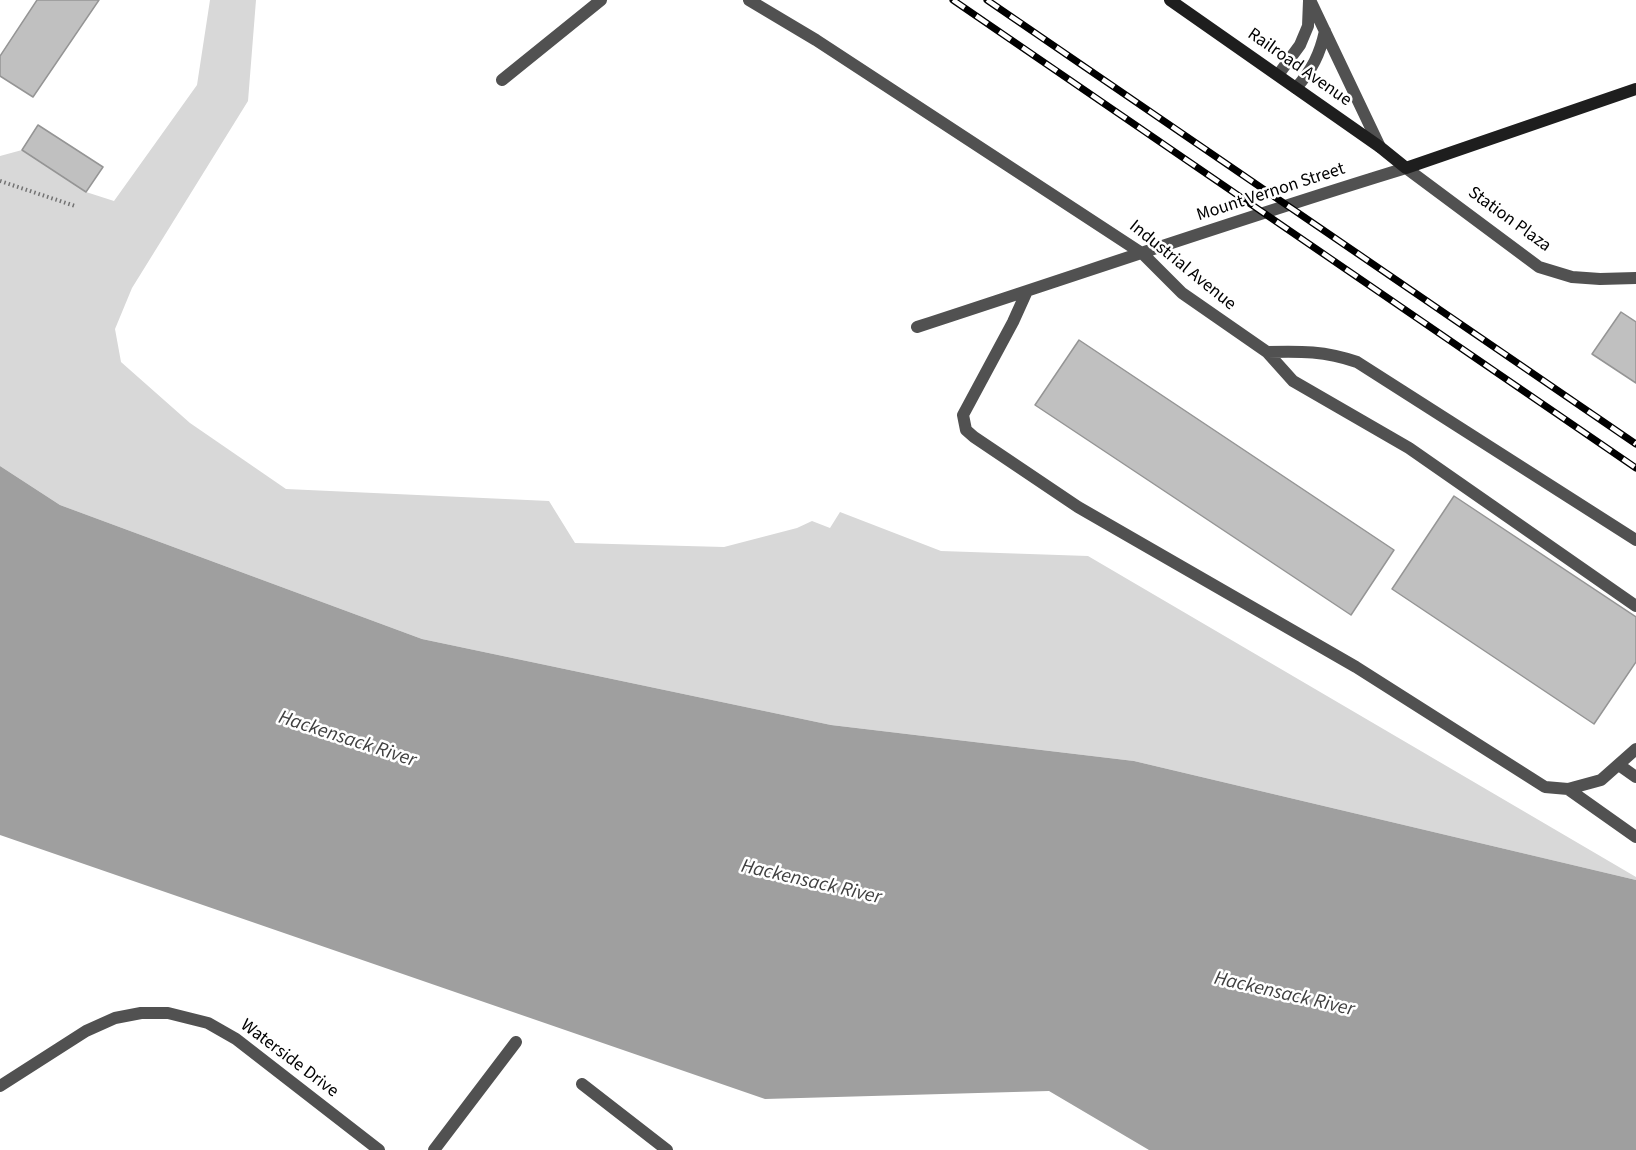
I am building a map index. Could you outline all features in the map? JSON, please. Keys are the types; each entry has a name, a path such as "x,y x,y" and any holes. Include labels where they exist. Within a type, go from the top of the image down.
{"main road":[{"name":"Railroad Avenue","path":"1170,0 1380,147 1406,168"},
{"name":"Mount Vernon Street","path":"1406,168 1636,89"}],"street":[{"path":"502,80 601,0"},
{"name":"Industrial Avenue","path":"749,0 816,40 1143,254 1182,293 1267,352 1293,381 1409,448 1636,606"},
{"path":"1278,75 1300,45 1308,26 1310,0"},
{"path":"1310,0 1380,147"},
{"path":"1296,88 1311,71 1320,52 1325,31"},
{"name":"Mount Vernon Street","path":"917,327 1286,205 1406,168"},
{"name":"Station Plaza","path":"1406,168 1539,267 1572,277 1636,278"},
{"path":"1027,291 963,415 966,430 1078,507 1356,667 1545,787 1568,789 1601,780 1636,749"},
{"path":"1267,352 1299,351 1334,354 1357,362 1636,540"},
{"path":"1619,765 1636,777"},
{"path":"1568,789 1636,837"},
{"name":"Waterside Drive","path":"0,1086 86,1031 115,1018 168,1013 208,1023 236,1038 379,1150"},
{"path":"434,1150 516,1042"},
{"path":"582,1084 667,1150"}],"path":[{"path":"0,181 75,206"}],"shaded area":[{"path":"210,0 256,0 248,101 132,288 115,329 121,362 190,423 286,489 549,501 575,543 724,547 797,528 812,521 830,528 840,512 941,551 1088,556 1636,877 1636,880 1134,761 831,725 422,639 60,505 0,466 0,156 22,150 86,192 114,201 197,85"}],"water":[{"name":"Hackensack River","path":"0,466 60,505 422,639 831,725 1134,761 1636,880 1636,1150 1149,1150 1049,1091 765,1099 0,835"}],"building":[{"path":"37,0 99,0 33,97 0,76 0,56"},
{"path":"38,125 103,167 86,192 22,150"},
{"path":"1621,312 1636,322 1636,383 1592,354"},
{"path":"1079,340 1394,550 1351,615 1035,405"},
{"path":"1454,496 1636,617 1636,662 1594,724 1392,589"}],"railway":[{"path":"953,0 1636,468"},
{"path":"987,0 1636,444"}]}
